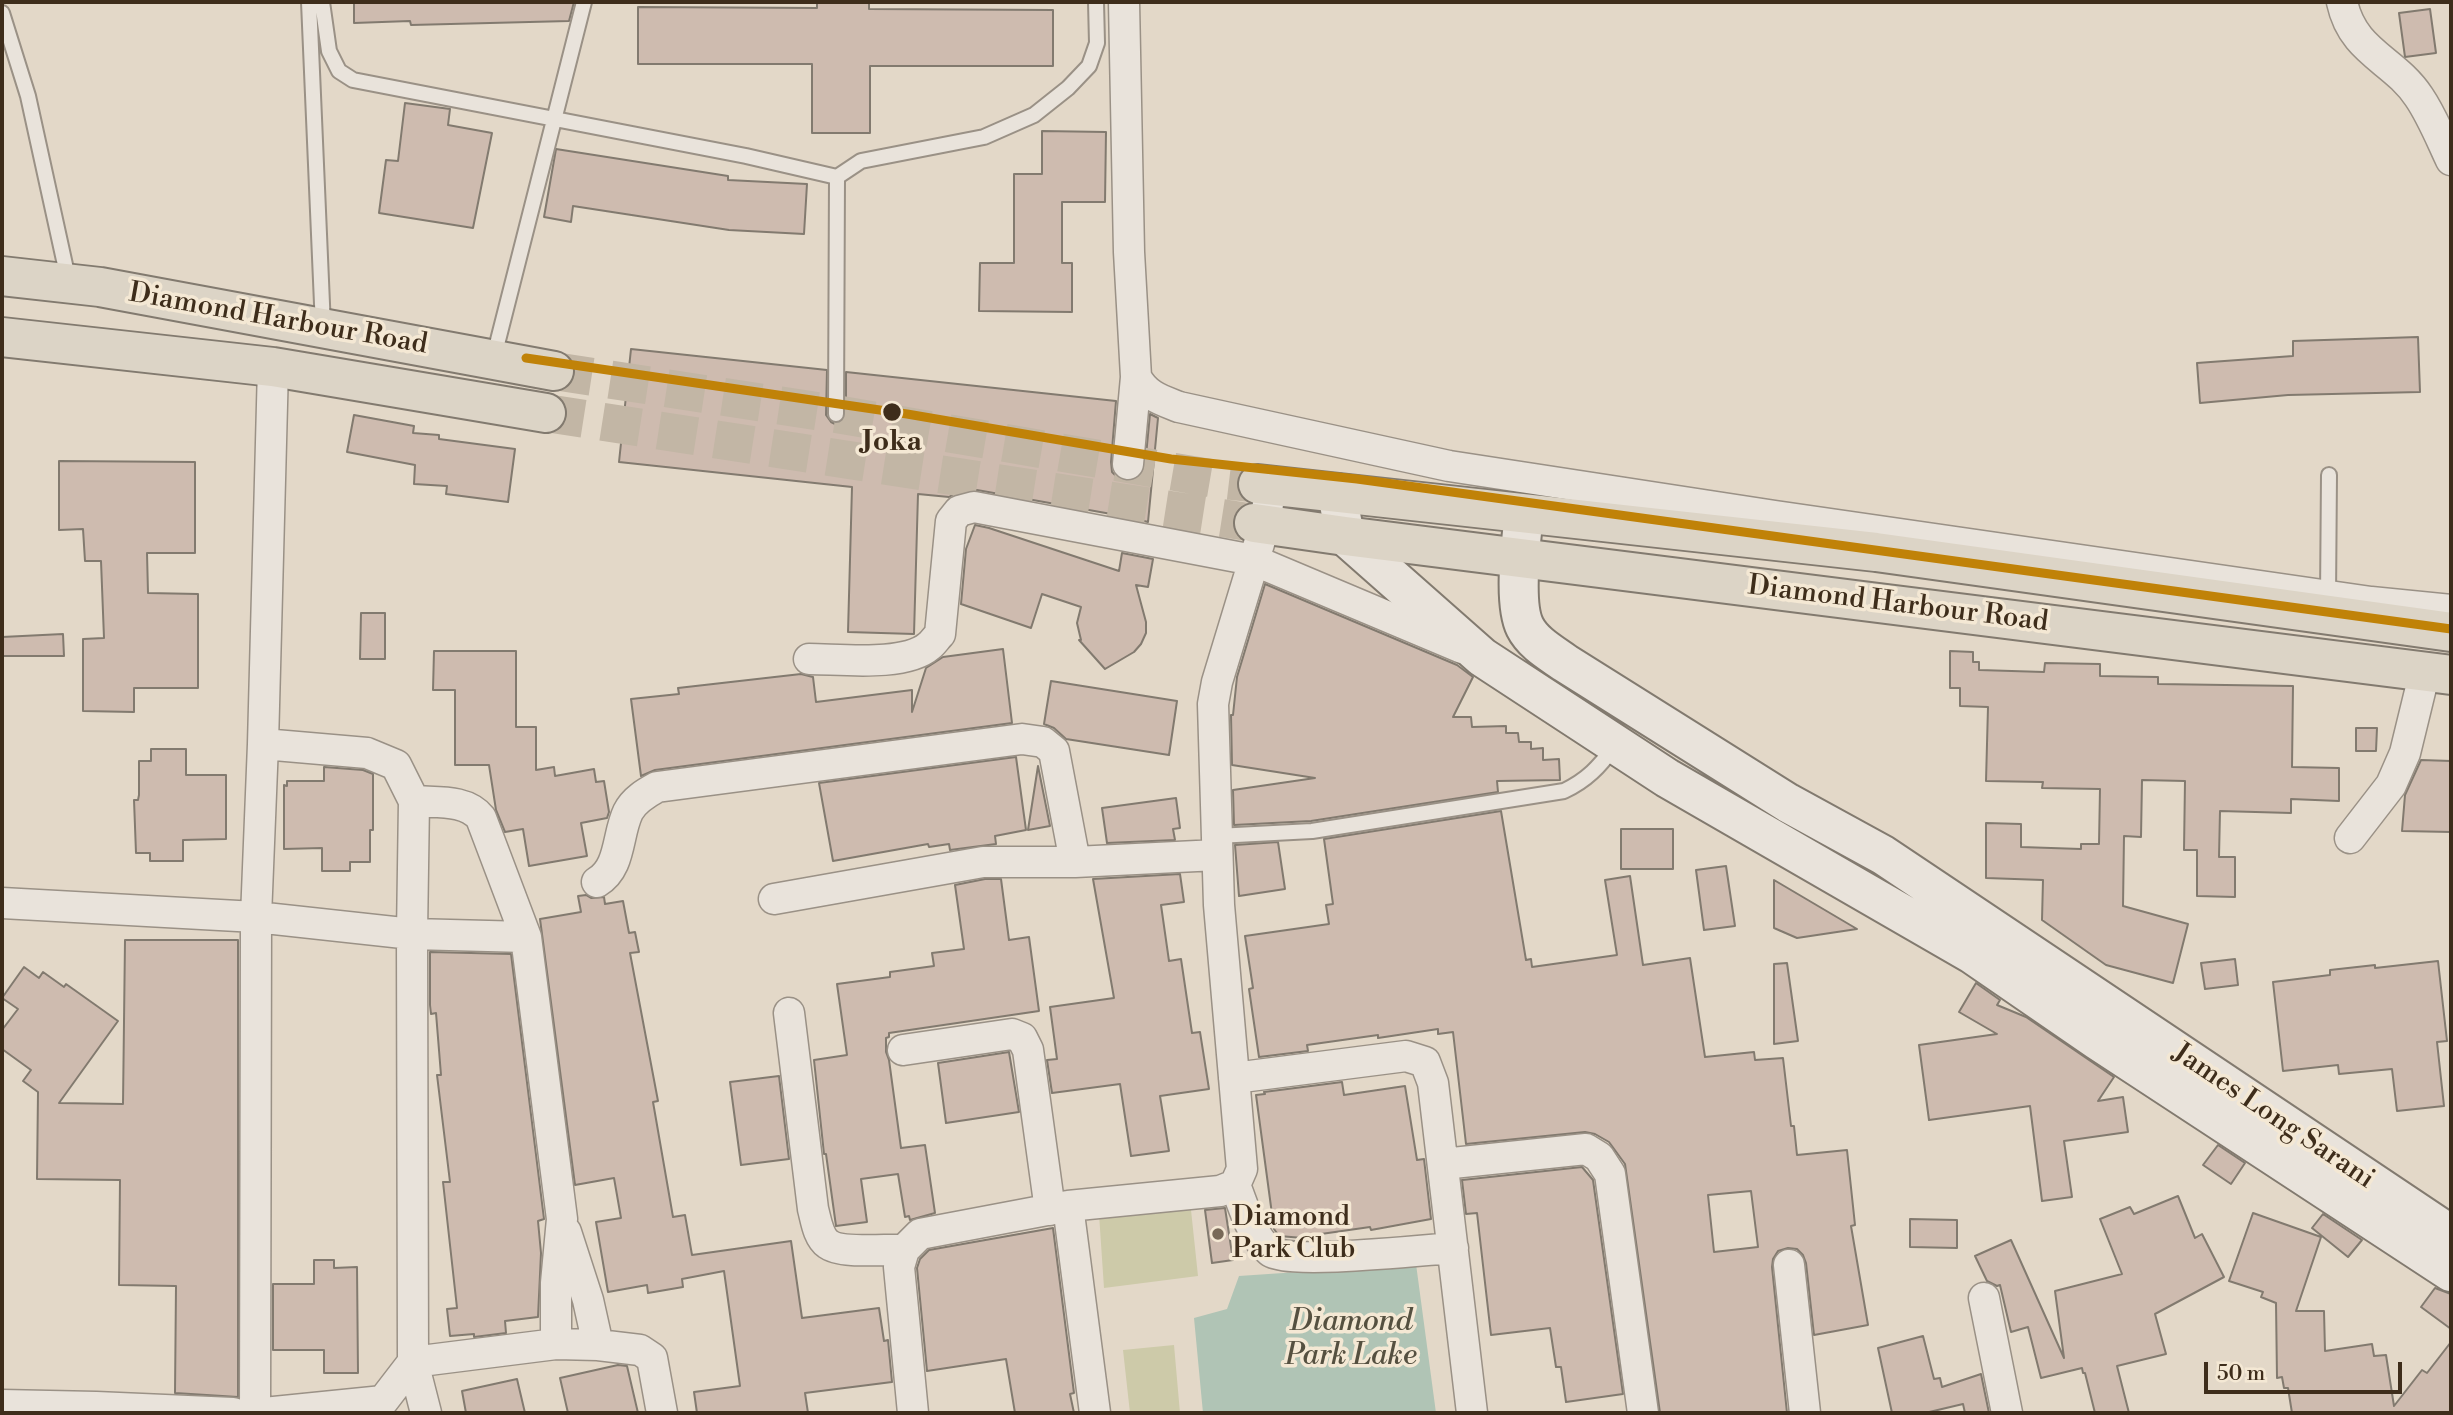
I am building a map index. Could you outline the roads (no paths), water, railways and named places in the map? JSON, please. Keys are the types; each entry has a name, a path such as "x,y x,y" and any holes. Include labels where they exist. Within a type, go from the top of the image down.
{"highway":[{"name":"Diamond Harbour Road","path":"2,276 113,290 554,371"},
{"name":"Diamond Harbour Road","path":"2,337 273,367 546,413"},
{"name":"Diamond Harbour Road","path":"1264,485 1876,552 2451,632"},
{"name":"Diamond Harbour Road","path":"1259,523 2438,673"}],"main road":[{"path":"1337,493 1345,536 1482,657 1667,778 1972,954 2451,1272"},
{"name":"James Long Sarani","path":"1524,514 1520,556 1521,611 1525,627 1535,640 1565,663 1788,803 1883,855 1980,918 2095,999 2451,1236"}],"street":[{"path":"1124,2 1129,253 1136,377 1128,464"},
{"path":"2343,2 2353,32 2371,54 2405,80 2419,97 2451,160"},
{"path":"255,1413 256,918 273,367"},
{"path":"1136,377 1142,389 1153,397 1180,408 1449,466 2328,596 2451,610"},
{"path":"913,1413 899,1266 904,1250 920,1234 1059,1208 1220,1191 1235,1185 1242,1169 1219,905 1213,704 1252,560 1264,485"},
{"path":"809,659 891,659 916,654 930,646 940,634 951,521 959,511 974,507 1252,560 1482,657"},
{"path":"2350,838 2391,785 2438,673"},
{"path":"597,881 608,874 628,811 640,796 657,787 1022,739 1044,742 1054,751 1075,862"},
{"path":"263,744 367,753 396,765 414,801 413,1362 426,1413"},
{"path":"414,801 465,805 475,810 481,818 526,937 562,1219 588,1300 598,1346"},
{"path":"774,899 983,862 1075,862 1217,845"},
{"path":"2,903 256,918 412,934 526,937"},
{"path":"789,1013 813,1209 820,1232 827,1244 839,1249 904,1250"},
{"path":"903,1050 1012,1034 1022,1038 1028,1049 1095,1413"},
{"path":"1234,1078 1406,1056 1425,1062 1433,1083 1472,1413"},
{"path":"1443,1164 1586,1149 1599,1157 1609,1174 1643,1413"},
{"path":"1235,1185 1257,1238 1272,1253 1299,1257 1453,1248"},
{"path":"556,1344 556,1283 562,1219"},
{"path":"1789,1265 1805,1413"},
{"path":"1984,1298 2007,1413"},
{"path":"413,1362 556,1344 640,1350 652,1357 662,1413"},
{"path":"264,1413 385,1407 413,1362"},
{"path":"2,1405 233,1413"}],"lane":[{"path":"309,2 323,329"},
{"path":"322,2 329,51 339,71 353,80 746,156 837,177 861,161 984,137 1034,115 1068,89 1089,66 1097,43 1096,2"},
{"path":"493,360 584,2"},
{"path":"2,13 28,96 70,284"},
{"path":"836,414 837,177"},
{"path":"2328,596 2329,475"},
{"path":"1217,845 1564,790 1582,782 1595,771 1616,745"}],"water":[{"name":"Diamond Park Lake","path":"1416,1264 1436,1413 1203,1413 1194,1318 1227,1309 1239,1276"}],"tunnel":[{"path":"554,371 836,414 1258,484"},
{"path":"546,413 1254,523"}],"place":[{"name":"Joka","path":"892,412"},
{"name":"Diamond Park Club","path":"1218,1234"}]}
